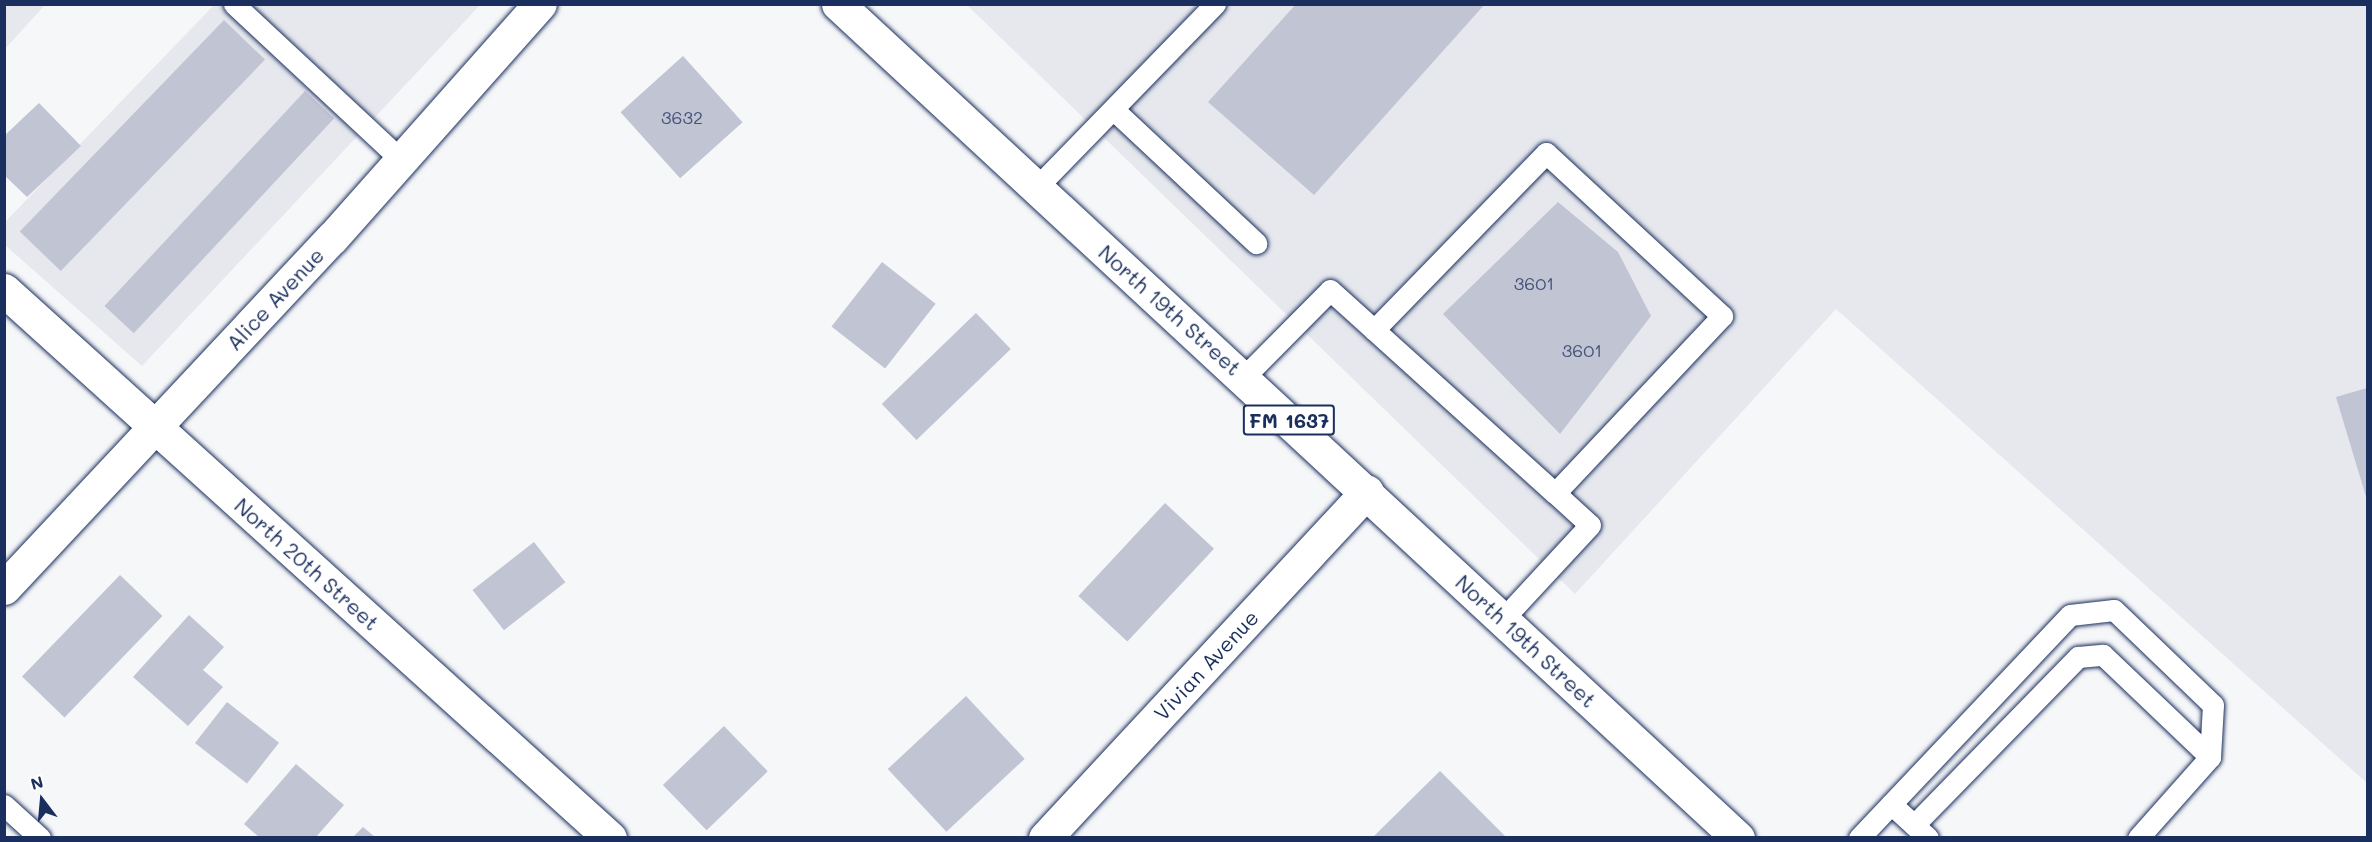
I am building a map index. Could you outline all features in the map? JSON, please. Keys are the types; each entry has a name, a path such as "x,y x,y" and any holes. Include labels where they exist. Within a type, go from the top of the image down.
{"street":[{"name":"Alice Avenue","path":"4,588 402,160 540,4"},
{"name":"North 19th Street","path":"838,4 1738,837"},
{"name":"North 20th Street","path":"4,290 610,837"},
{"name":"Vivian Avenue","path":"1045,837 1367,492"}],"lane":[{"path":"234,4 402,160"},
{"path":"1036,188 1215,4"},
{"path":"1113,110 1256,243"},
{"path":"1374,330 1546,153 1722,316 1555,493"},
{"path":"1244,378 1330,290 1590,525 1503,619"},
{"path":"1859,837 2070,615 2114,610 2213,705 2210,757 2138,837"},
{"path":"1891,804 1921,831 2078,657 2103,655 2210,757"},
{"path":"4,805 40,837"}],"shaded area":[{"path":"4,5 45,5 5,49"},
{"path":"214,5 480,5 142,366 5,245 5,222"},
{"path":"967,5 2367,5 2367,783 1836,309 1575,594"}],"building":[{"path":"1296,4 1485,4 1314,195 1208,102"},
{"path":"224,20 265,60 61,271 20,231"},
{"path":"683,56 743,122 680,178 621,112"},
{"path":"305,91 334,118 134,333 104,306"},
{"path":"39,103 81,146 27,197 4,175 4,136"},
{"path":"1558,202 1618,252 1651,316 1560,434 1443,314"},
{"path":"882,262 936,304 885,368 832,327"},
{"path":"976,313 1011,349 916,440 882,404"},
{"path":"2367,388 2367,500 2336,397"},
{"path":"1165,503 1214,549 1127,642 1078,596"},
{"path":"534,542 565,582 504,630 473,590"},
{"path":"120,575 162,616 64,717 22,676"},
{"path":"189,615 224,647 203,670 223,687 188,726 133,677"},
{"path":"966,696 1025,759 946,832 888,769"},
{"path":"227,702 279,743 247,784 195,743"},
{"path":"724,726 768,771 707,830 663,785"},
{"path":"296,764 344,805 316,837 259,837 244,824"},
{"path":"1440,771 1506,837 1373,837"},
{"path":"363,827 375,837 353,837"}]}
